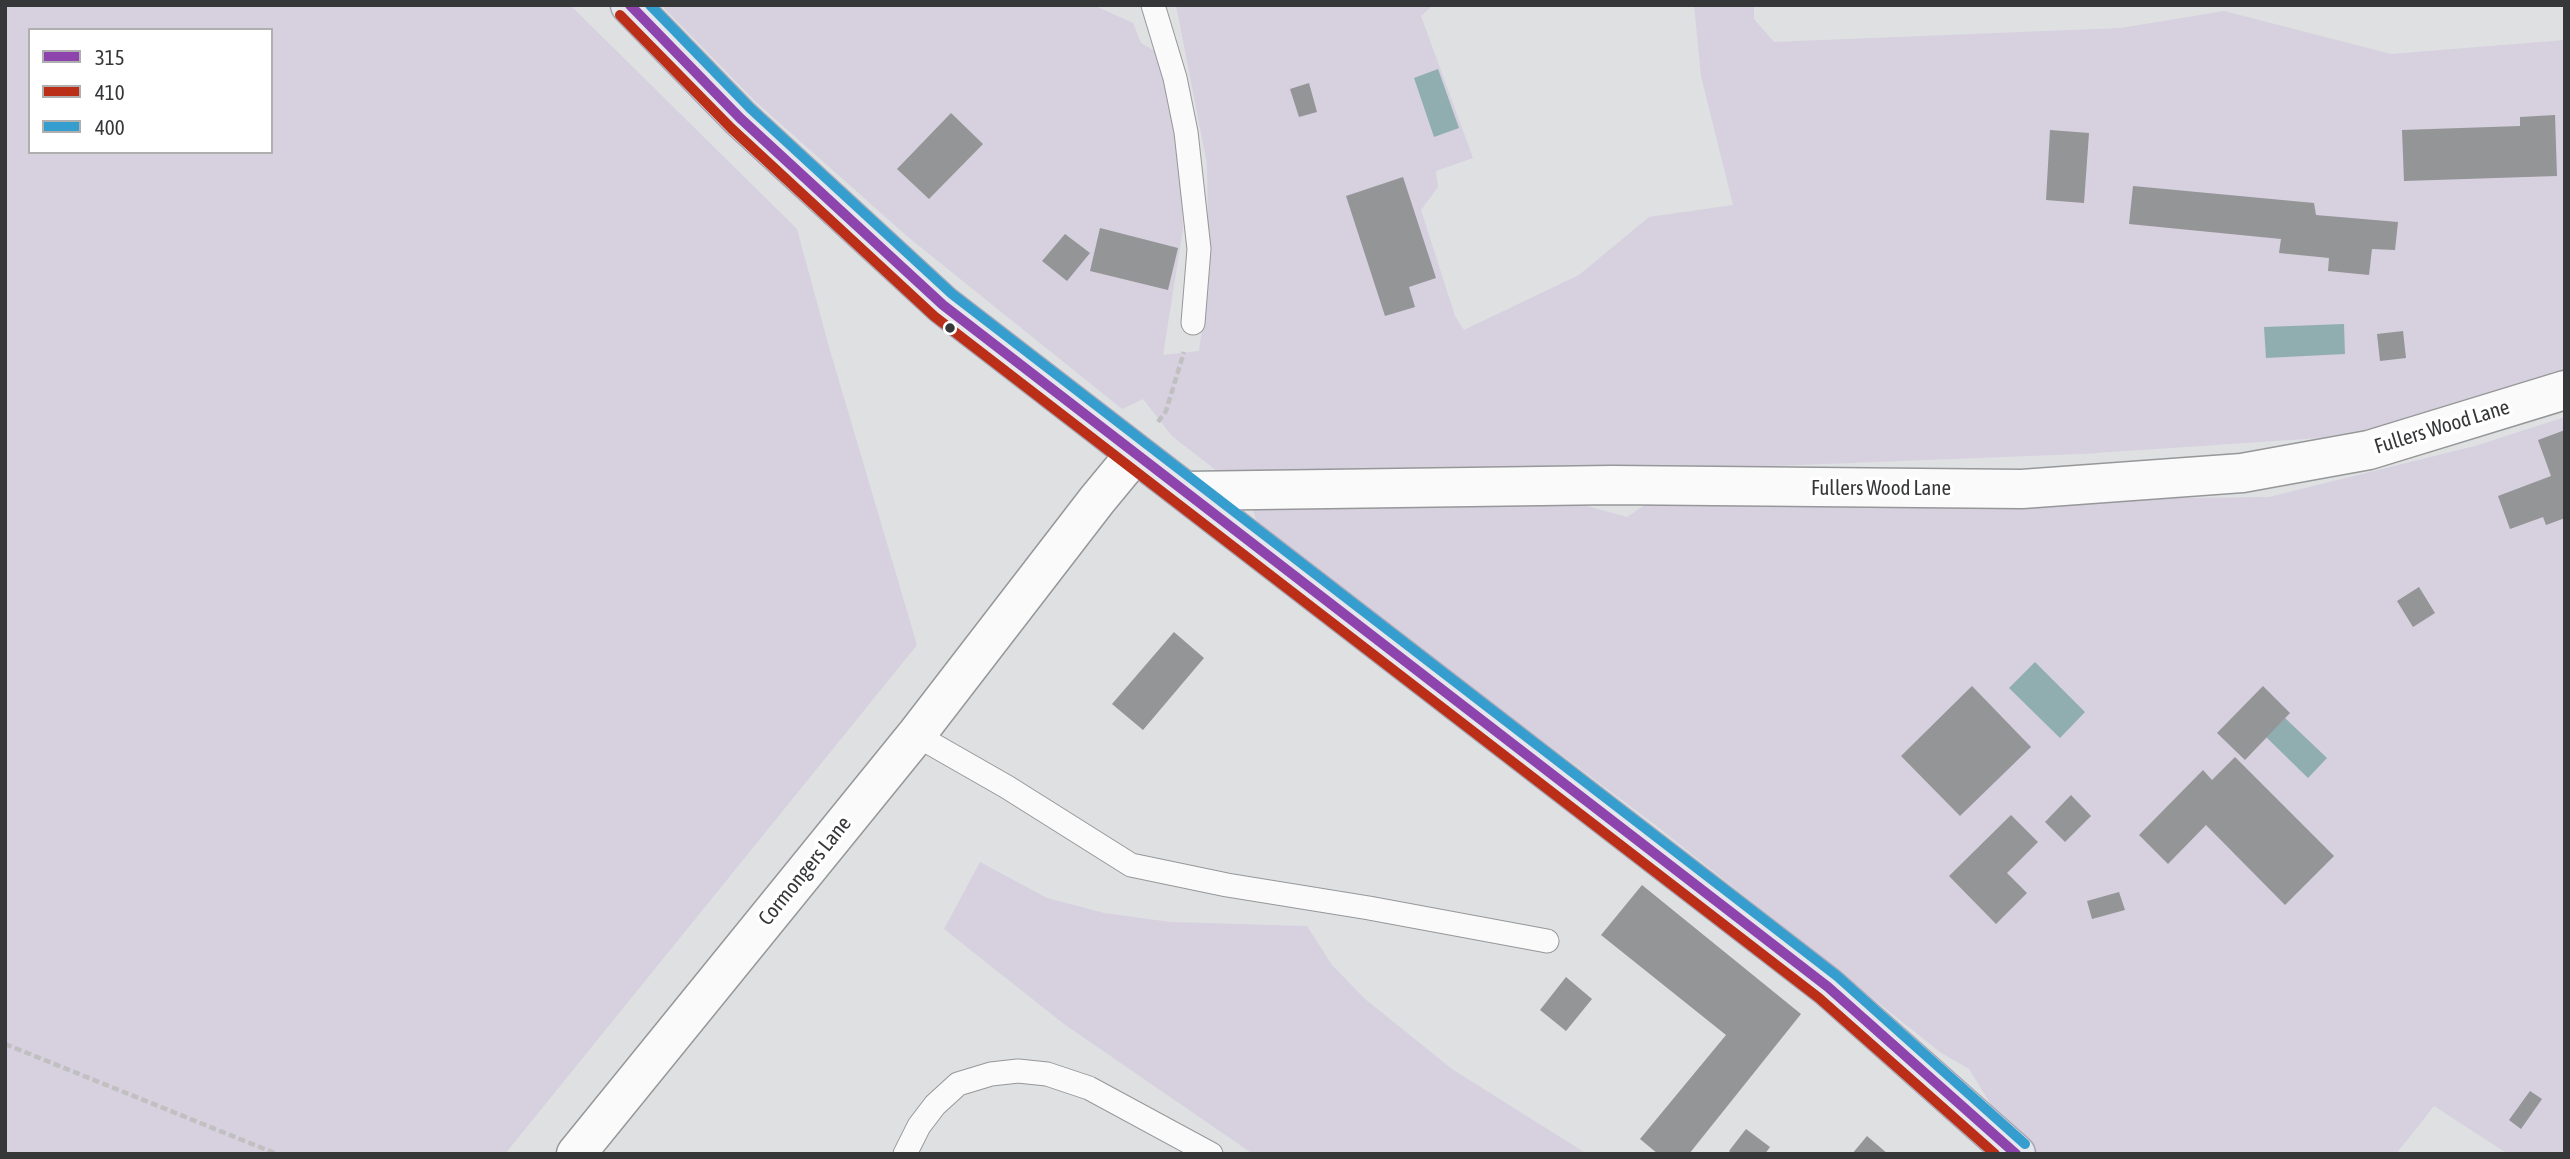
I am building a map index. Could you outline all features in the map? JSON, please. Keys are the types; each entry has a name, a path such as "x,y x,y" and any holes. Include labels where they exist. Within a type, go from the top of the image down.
{"main road":[{"path":"630,5 740,118 943,305 1828,987 2016,1154"}],"street":[{"name":"Fullers Wood Lane","path":"1186,491 1612,485 2022,489 2228,474 2369,450 2565,390"},
{"name":"Cormongers Lane","path":"576,1154 916,735 1135,454"}],"lane":[{"path":"1153,5 1175,79 1186,132 1199,249 1193,323"},
{"path":"916,735 1007,787 1131,865 1227,886 1369,908 1547,941"},
{"path":"905,1154 919,1126 935,1105 958,1084 991,1074 1018,1071 1047,1073 1090,1088 1211,1154"}],"path":[{"path":"1135,454 1166,411 1193,323"},
{"path":"5,1044 277,1154"}],"shaded area":[{"path":"5,5 570,5 797,229 917,645 505,1154 5,1154"},
{"path":"661,5 1093,5 1133,23 1141,43 1160,54 1179,147 1183,229 1163,355 1199,351 1209,281 1207,164 1176,5 1433,5 1421,16 1473,158 1436,171 1438,187 1421,210 1455,316 1464,330 1579,275 1649,217 1733,205 1701,76 1694,5 1754,5 1754,19 1774,42 2121,28 2224,11 2391,54 2565,40 2565,372 2409,421 2320,438 2081,454 1772,466 1550,466 1300,474 1217,471 1172,436 1143,399 1122,409 908,237 756,102"},
{"path":"2565,417 2565,1154 2508,1154 2434,1106 2396,1154 2035,1154 2005,1127 1969,1069 1940,1052 1654,824 1260,530 1252,508 1528,497 1587,506 1627,517 1654,499 2151,491 2179,498 2269,497 2475,446"},
{"path":"980,862 1047,898 1104,913 1170,922 1307,926 1332,965 1365,999 1452,1069 1587,1154 1253,1154 1064,1024 944,929"}],"water":[{"path":"1438,69 1459,128 1434,137 1414,78"},
{"path":"2344,324 2345,354 2266,358 2264,327"},
{"path":"2035,662 2085,712 2060,738 2009,688"},
{"path":"2285,718 2327,758 2308,778 2266,737"}],"building":[{"path":"1309,83 1317,112 1299,117 1290,89"},
{"path":"951,113 983,144 929,199 897,169"},
{"path":"2555,115 2557,176 2404,181 2402,130 2520,126 2520,117"},
{"path":"2050,130 2089,133 2084,203 2046,200"},
{"path":"1403,177 1436,278 1409,287 1415,307 1385,316 1346,196"},
{"path":"2133,186 2314,203 2316,215 2398,222 2395,250 2372,249 2369,275 2328,271 2329,258 2279,253 2281,239 2129,224"},
{"path":"1100,228 1178,248 1168,290 1090,271"},
{"path":"1065,234 1090,253 1067,281 1042,261"},
{"path":"2403,331 2406,358 2380,361 2377,334"},
{"path":"2565,430 2565,518 2546,525 2543,517 2510,529 2498,496 2551,476 2538,440"},
{"path":"2419,587 2435,613 2413,627 2397,601"},
{"path":"1174,632 1204,658 1143,730 1112,704"},
{"path":"1972,686 2031,747 1960,816 1901,756"},
{"path":"2263,686 2290,713 2245,760 2217,733"},
{"path":"2235,757 2334,856 2285,905 2206,825 2168,864 2139,835 2203,770 2212,780"},
{"path":"2071,795 2091,816 2065,842 2045,822"},
{"path":"2011,815 2038,842 2007,873 2027,893 1996,924 1949,876"},
{"path":"1642,885 1801,1014 1689,1154 1658,1154 1640,1139 1726,1035 1601,935"},
{"path":"2119,892 2125,910 2092,919 2087,901"},
{"path":"1566,977 1592,999 1566,1031 1540,1010"},
{"path":"2530,1091 2542,1099 2521,1129 2509,1120"},
{"path":"1746,1129 1770,1147 1765,1154 1732,1154 1729,1151"},
{"path":"1867,1136 1888,1154 1852,1154"}],"transit line":[{"name":"315","path":"630,5 740,118 943,305 1828,987 2016,1154"},
{"name":"400","path":"650,5 750,108 952,294 1837,976 2025,1144"},
{"name":"410","path":"620,15 731,128 934,316 1819,998 1995,1154"}]}
